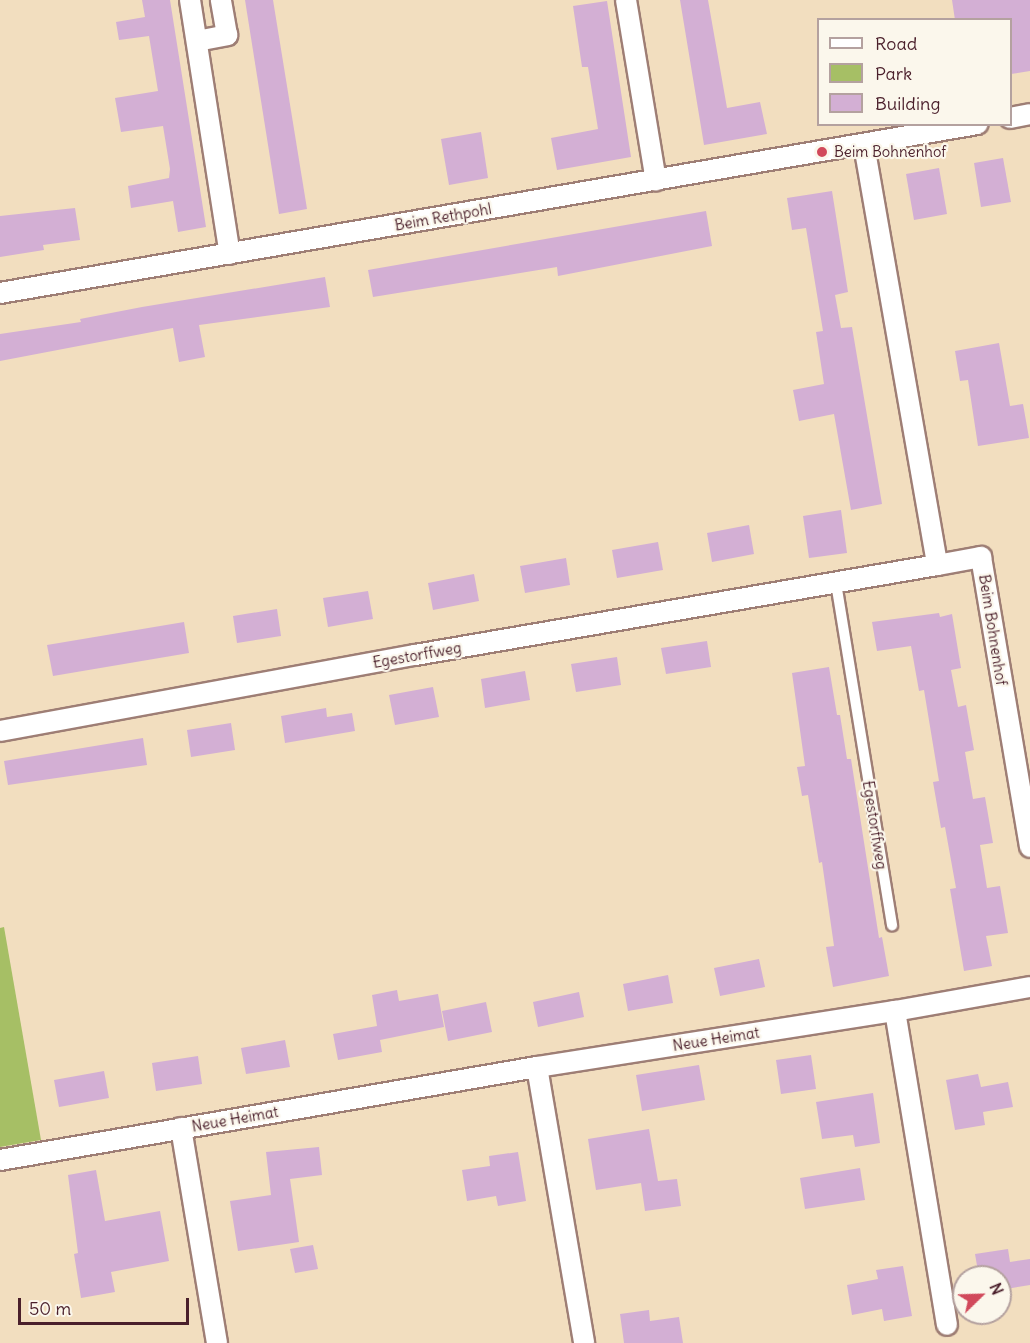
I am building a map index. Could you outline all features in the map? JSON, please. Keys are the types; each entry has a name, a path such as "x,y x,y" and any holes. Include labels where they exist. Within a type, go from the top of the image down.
{"street":[{"path":"190,0 230,254"},
{"path":"197,41 227,36 221,0"},
{"path":"626,0 656,181"},
{"path":"1012,118 1030,114"},
{"name":"Beim Rethpohl","path":"0,293 966,126"},
{"path":"864,145 937,565"},
{"name":"Beim Bohnenhof","path":"937,565 981,557 1030,847"},
{"name":"Egestorffweg","path":"0,731 426,653 937,565"},
{"name":"Neue Heimat","path":"0,1160 537,1067 895,1011 1030,987"},
{"path":"895,1011 947,1325"},
{"path":"537,1067 584,1343"},
{"name":"Neue Heimat","path":"181,1128 217,1343"}],"lane":[{"name":"Egestorffweg","path":"836,583 891,925"}],"green space":[{"path":"4,927 41,1140 0,1147 0,928"}],"building":[{"path":"142,0 170,0 206,227 178,232 173,201 131,208 128,186 169,178 170,169 163,126 121,132 115,98 158,91 149,36 119,40 116,22 145,17"},
{"path":"245,0 273,0 307,209 279,214"},
{"path":"680,0 708,0 727,108 760,102 767,134 704,145"},
{"path":"952,0 1030,0 1030,71 1012,74 1012,18 955,18"},
{"path":"607,1 631,157 557,170 551,138 598,129 588,67 582,67 573,6"},
{"path":"481,132 488,178 449,185 441,139"},
{"path":"1003,158 1011,202 981,207 974,163"},
{"path":"939,168 947,214 914,220 906,174"},
{"path":"832,191 848,292 835,295 841,328 852,327 882,504 851,510 834,414 799,421 793,390 824,384 816,332 823,331 806,228 792,230 787,198"},
{"path":"75,208 80,240 43,245 44,250 0,257 0,216"},
{"path":"706,211 712,246 558,276 557,267 373,297 368,270"},
{"path":"325,277 330,307 199,325 205,357 179,362 173,328 0,361 0,334 81,322 80,319 142,307"},
{"path":"999,343 1010,406 1023,404 1029,438 978,446 968,380 960,381 955,351"},
{"path":"841,510 847,553 809,558 803,516"},
{"path":"749,525 754,554 712,562 707,533"},
{"path":"658,542 663,570 617,578 612,550"},
{"path":"566,558 570,585 525,593 520,566"},
{"path":"474,574 479,601 433,610 428,583"},
{"path":"368,591 373,619 328,627 323,598"},
{"path":"277,609 281,636 237,643 233,616"},
{"path":"939,613 940,617 952,614 961,668 951,670 958,707 966,705 974,750 965,752 973,799 985,797 993,843 980,845 987,888 1000,886 1008,933 986,936 992,966 964,971 950,889 956,888 945,827 941,828 933,782 939,781 924,690 919,691 911,646 877,651 872,622"},
{"path":"184,622 189,653 53,676 47,645"},
{"path":"707,641 711,667 666,674 661,648"},
{"path":"617,657 621,685 576,692 571,664"},
{"path":"829,667 847,759 851,759 879,938 882,937 889,976 833,987 826,947 834,946 822,862 819,863 808,795 802,796 797,767 805,766 792,673"},
{"path":"525,671 530,700 485,708 481,679"},
{"path":"433,687 439,717 395,725 389,695"},
{"path":"326,708 327,717 352,713 355,731 285,743 281,716"},
{"path":"231,723 235,750 191,757 187,730"},
{"path":"143,738 147,765 8,785 4,761"},
{"path":"759,959 765,987 720,996 714,968"},
{"path":"668,975 673,1003 628,1011 623,984"},
{"path":"397,990 399,1001 438,994 444,1027 380,1040 382,1052 338,1060 333,1034 377,1026 372,995"},
{"path":"579,992 584,1017 538,1027 533,1002"},
{"path":"486,1002 492,1032 448,1041 442,1011"},
{"path":"285,1040 290,1067 246,1074 241,1048"},
{"path":"811,1055 816,1089 781,1094 776,1060"},
{"path":"198,1056 202,1084 156,1091 152,1063"},
{"path":"699,1065 705,1100 642,1111 636,1075"},
{"path":"104,1071 109,1098 59,1107 54,1080"},
{"path":"978,1074 981,1087 1008,1082 1013,1107 983,1112 985,1125 955,1130 946,1080"},
{"path":"873,1093 880,1143 855,1147 853,1135 822,1139 816,1102"},
{"path":"649,1129 658,1181 677,1179 681,1206 645,1211 641,1183 596,1190 588,1139"},
{"path":"319,1147 322,1175 290,1179 299,1242 238,1251 230,1201 271,1195 266,1152"},
{"path":"518,1152 526,1201 498,1206 496,1196 467,1201 462,1170 490,1166 489,1156"},
{"path":"860,1168 865,1200 805,1209 800,1178"},
{"path":"96,1170 105,1221 160,1211 169,1261 111,1272 115,1292 81,1298 74,1254 78,1253 68,1175"},
{"path":"313,1245 318,1269 295,1273 290,1249"},
{"path":"1008,1249 1010,1262 1030,1259 1030,1285 1012,1288 1012,1265 977,1265 975,1254"},
{"path":"903,1266 912,1316 884,1321 882,1309 852,1315 847,1285 878,1279 876,1270"},
{"path":"649,1310 650,1321 679,1317 683,1343 624,1343 620,1314"}],"place":[{"name":"Beim Bohnenhof","path":"822,152"}]}
